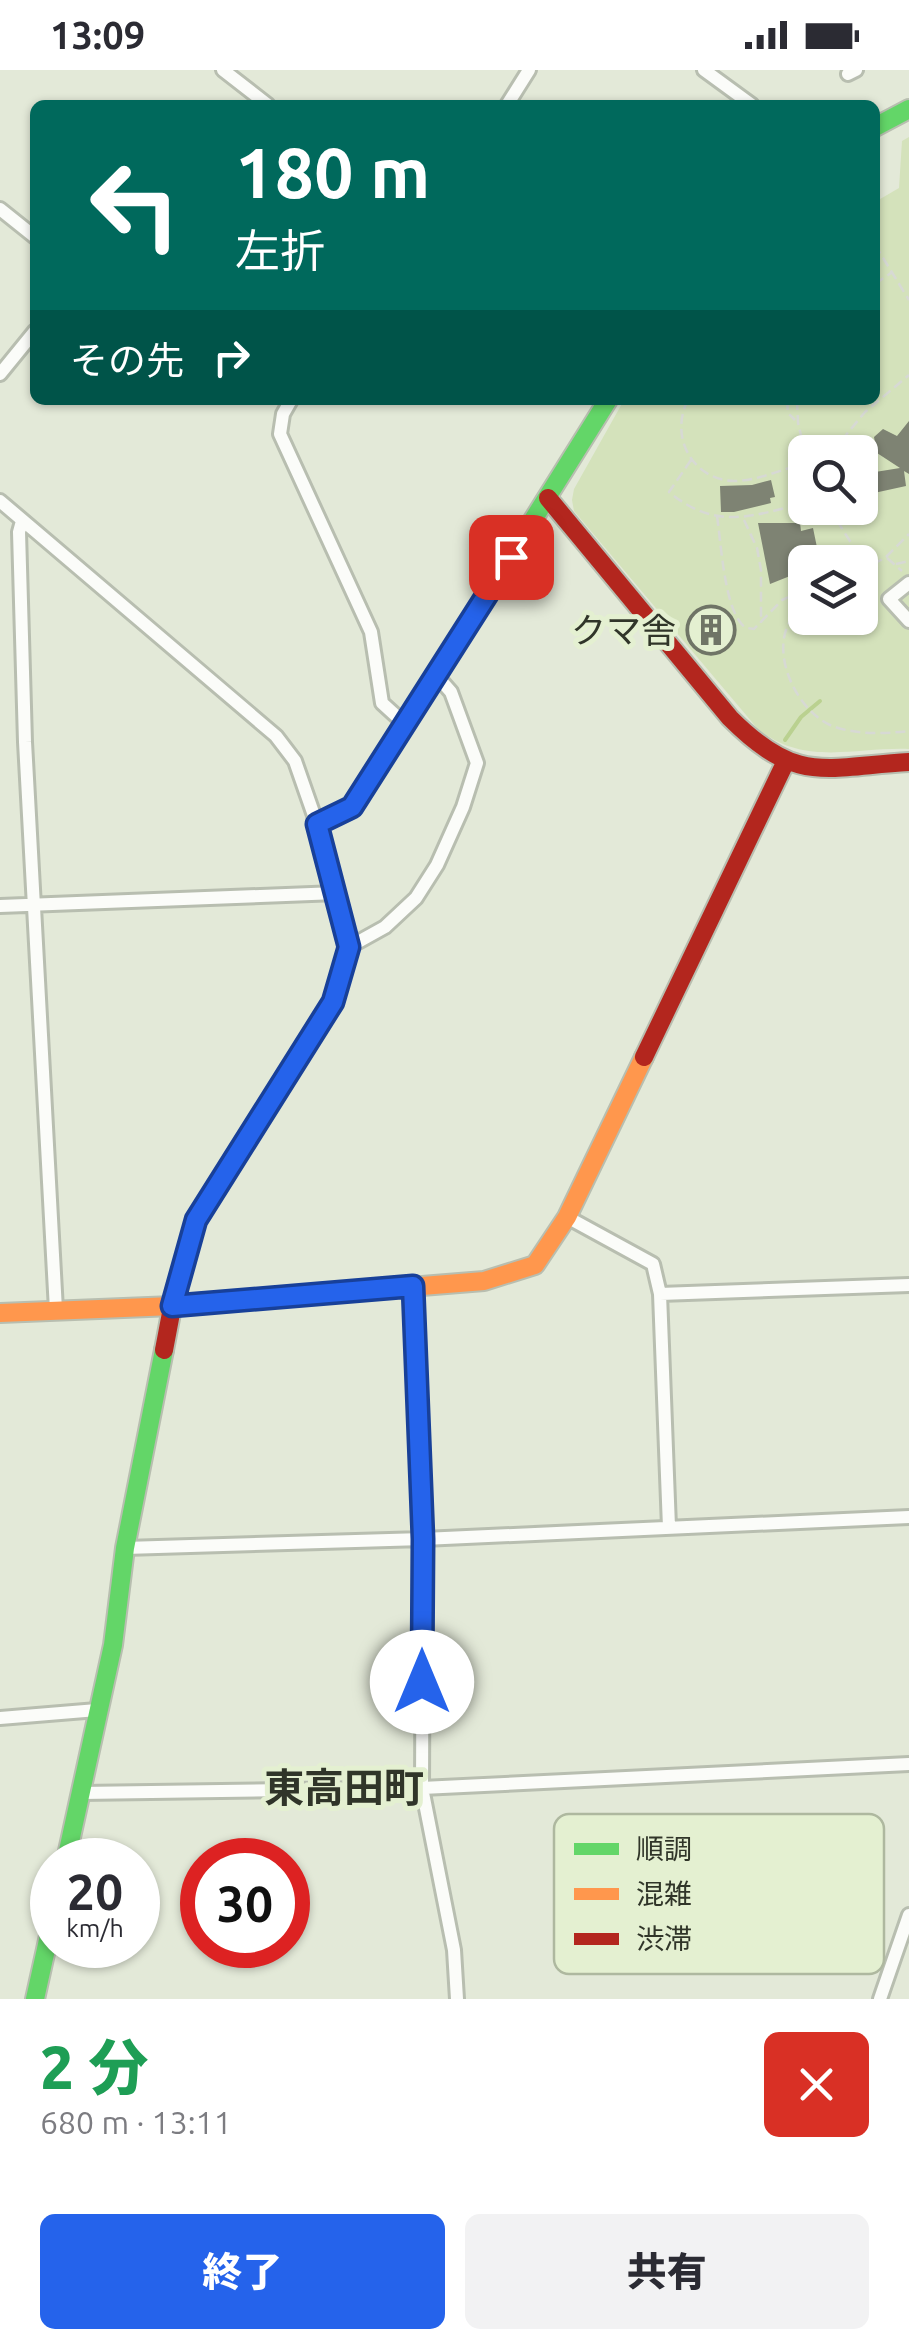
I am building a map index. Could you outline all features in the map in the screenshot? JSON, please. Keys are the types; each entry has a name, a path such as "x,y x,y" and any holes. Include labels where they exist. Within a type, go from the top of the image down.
{"street":[{"path":"223,70 262,100"},
{"path":"510,100 529,70"},
{"path":"704,70 745,100"},
{"path":"880,124 909,110"},
{"path":"0,209 30,233"},
{"path":"0,374 30,337"},
{"path":"288,405 280,434 371,632 382,703 405,724"},
{"path":"317,824 352,807 605,405"},
{"path":"548,498 730,718 760,748 784,763 820,770 909,762"},
{"path":"0,501 276,736 295,761 317,824 349,947 333,1002 196,1220 172,1306 125,1548 112,1645 71,1838"},
{"path":"22,521 22,688 56,1310"},
{"path":"905,572 889,600 909,621"},
{"path":"349,947 385,928 416,898 437,865 463,806 476,762 452,692 436,675"},
{"path":"0,1313 172,1306 484,1281 536,1265 567,1216 784,763"},
{"path":"0,906 337,894"},
{"path":"567,1216 653,1264 660,1294 669,1526"},
{"path":"660,1294 909,1285"},
{"path":"413,1286 423,1539 422,1788 454,1950 457,1999"},
{"path":"125,1548 909,1517"},
{"path":"0,1718 98,1710"},
{"path":"81,1793 422,1788 909,1764"},
{"path":"880,1999 909,1915"},
{"path":"35,1999 42,1968"}],"path":[{"path":"880,252 909,300"},
{"path":"880,281 893,272"},
{"path":"880,398 909,376"},
{"path":"686,405 680,425 682,443 691,459 715,478 736,481 788,467"},
{"path":"787,405 788,414 798,423"},
{"path":"797,405 801,435"},
{"path":"846,435 871,405"},
{"path":"691,459 669,492 686,505 717,516 744,518 788,507"},
{"path":"717,516 731,600 739,622 754,629 788,597"},
{"path":"744,518 761,570 761,623"},
{"path":"878,562 909,534"},
{"path":"886,557 905,572"},
{"path":"788,635 784,651 789,682 802,704 826,723 844,730 909,731"}],"green space":[{"path":"909,137 909,749 811,751 775,740 757,728 574,511 572,500 574,489 621,405 880,405 880,199 899,188 902,141"}],"building":[{"path":"909,421 906,486 878,492 878,472 900,468 878,454 876,435 883,429 897,436"},
{"path":"771,480 775,497 770,498 771,503 721,512 720,486"},
{"path":"758,523 800,525 801,531 813,528 816,545 788,545 788,577 770,584"},
{"name":"クマ舎","path":"717,616 726,635 698,648 689,631"}],"waterway":[{"path":"785,740 801,717 820,701"}],"traffic: fast":[{"path":"880,124 909,109"},
{"path":"446,659 605,405"},
{"path":"71,1838 113,1645 125,1548 164,1350"},
{"path":"35,1999 42,1968"}],"traffic: slow":[{"path":"0,1313 173,1306 484,1281 535,1265 567,1217 644,1057"}],"traffic: jam":[{"path":"548,498 730,718 753,739 774,754 813,767 909,762"},
{"path":"164,1350 175,1292 196,1220 333,1002 349,947 317,824 352,807 446,659"},
{"path":"644,1057 785,763"}],"place":[{"name":"クマ舎","path":"711,630"}],"district":[{"name":"東高田町","path":"344,1787"}],"route":[{"path":"422,1682 423,1539 413,1286 172,1306 196,1220 333,1002 342,976 349,947 317,824 352,807 511,557"}]}
